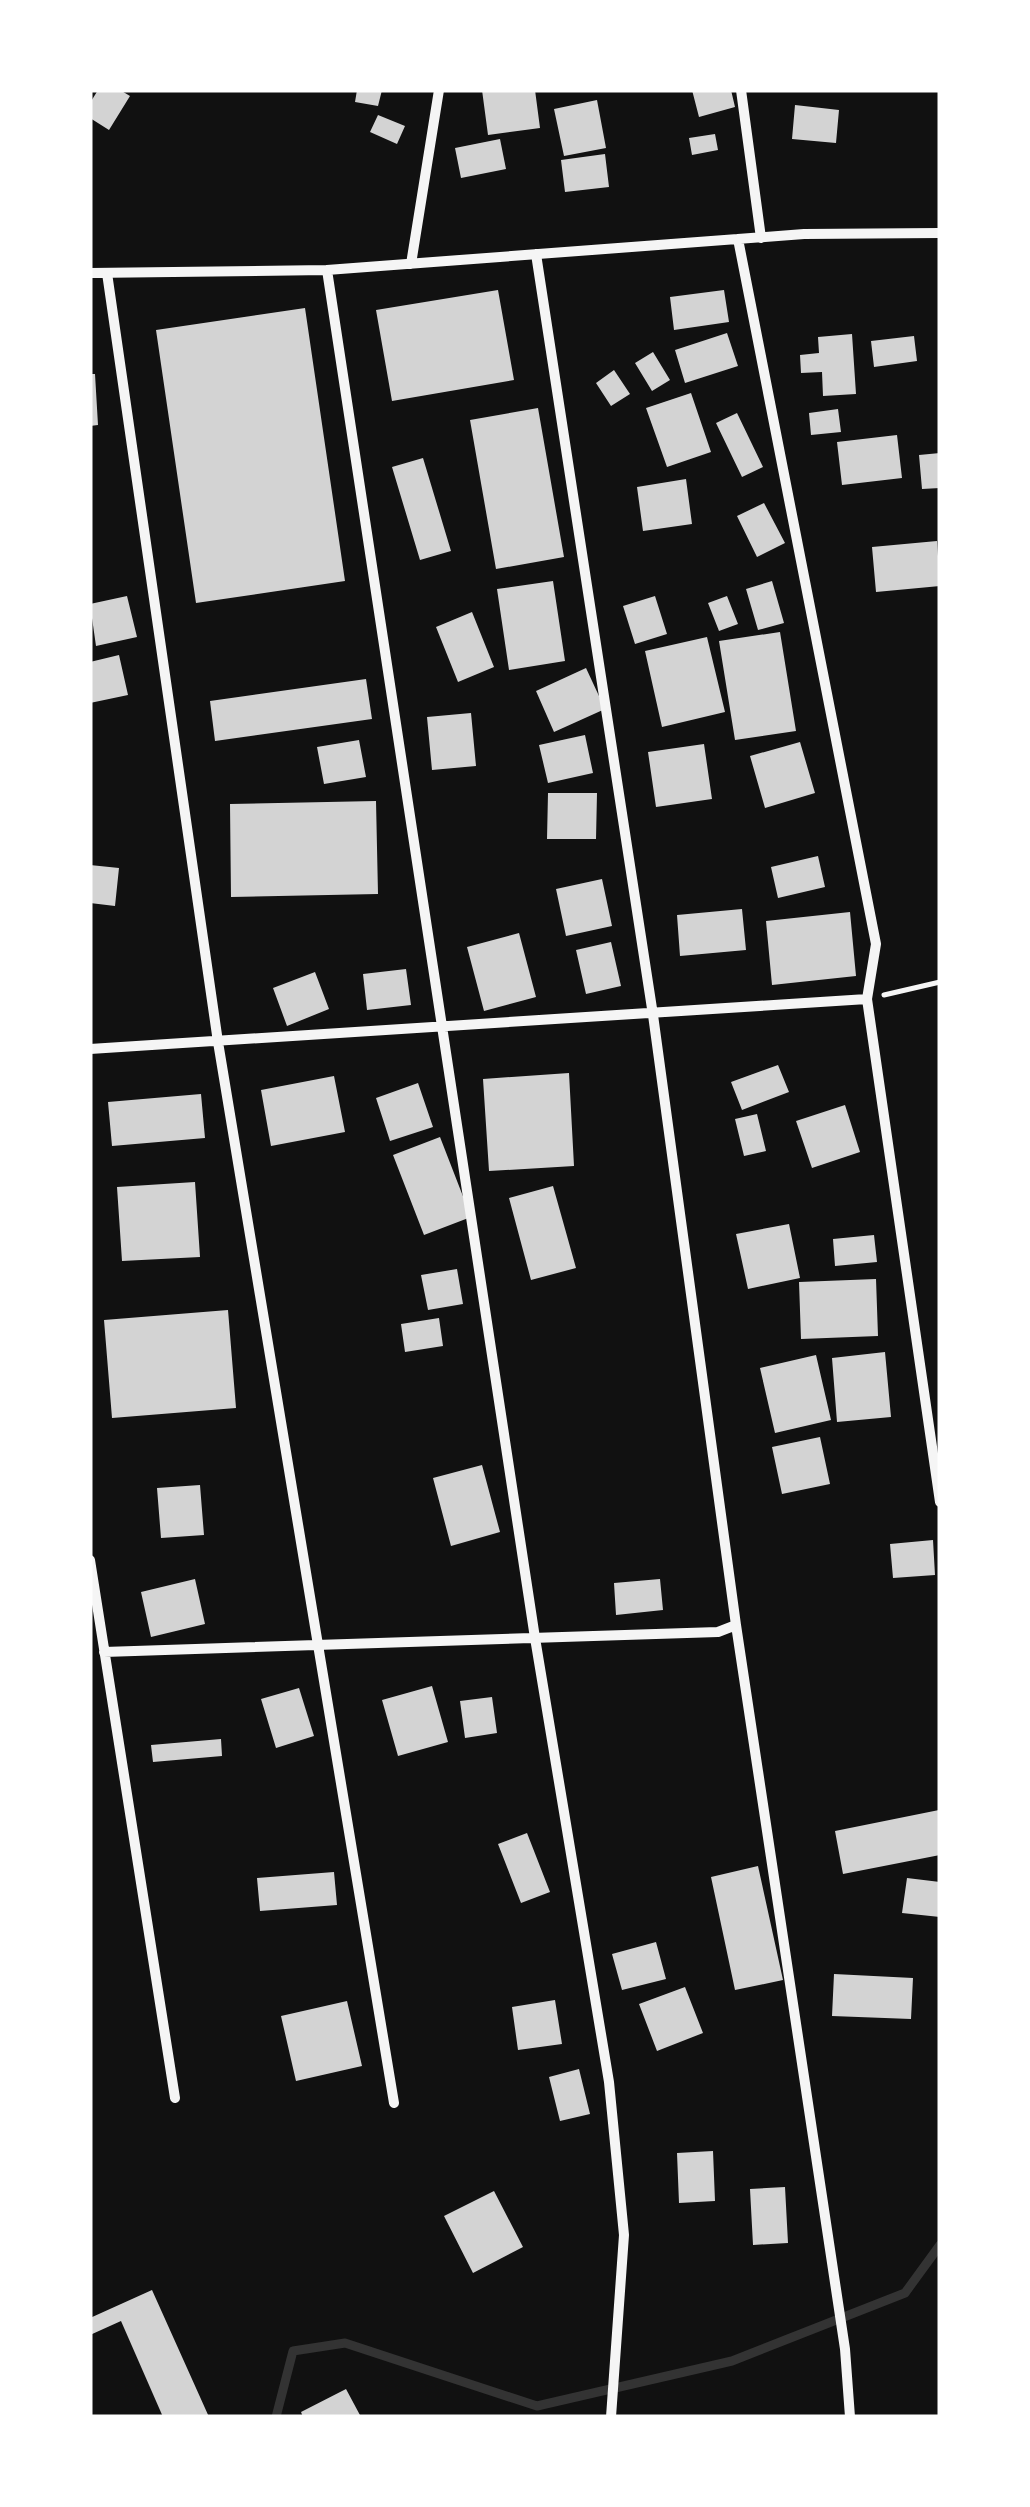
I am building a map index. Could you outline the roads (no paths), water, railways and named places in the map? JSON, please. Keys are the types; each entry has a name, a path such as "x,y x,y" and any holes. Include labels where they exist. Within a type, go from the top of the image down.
{"street":[{"path":"411,264 439,90"},
{"path":"742,90 761,238"},
{"path":"90,274 327,270 738,239 940,234"},
{"path":"738,239 876,944 868,999 940,1502"},
{"path":"536,254 654,1015 736,1624 845,2349 850,2417"},
{"path":"327,270 535,1638 609,2082 624,2235 611,2417"},
{"path":"107,273 218,1042 394,2103"},
{"path":"90,1049 868,999"},
{"path":"90,1560 175,2098"},
{"path":"104,1652 718,1632 736,1624"}],"waterway":[{"path":"276,2417 293,2351 345,2343 537,2406 732,2361 905,2293 940,2245"}]}
